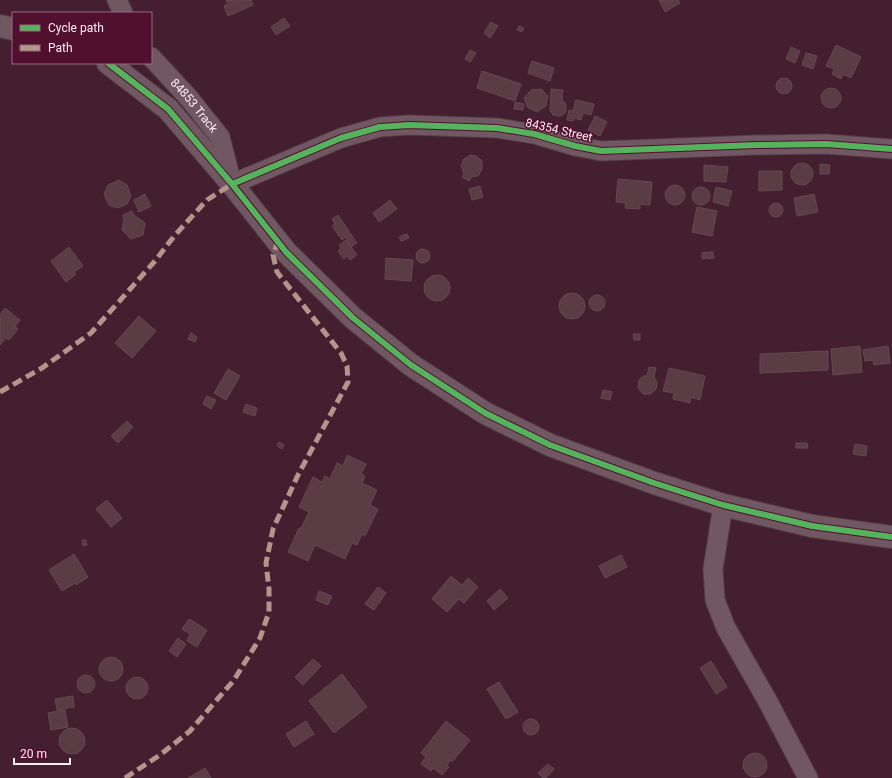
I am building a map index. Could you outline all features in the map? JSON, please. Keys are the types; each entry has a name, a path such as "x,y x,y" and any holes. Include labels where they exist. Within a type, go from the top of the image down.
{"street":[{"path":"117,0 123,12"},
{"path":"0,26 12,29"},
{"name":"84853 Track","path":"152,58 188,97 220,137 232,184"},
{"path":"109,64 168,109 232,184 286,252 353,318 411,366 485,413 550,445 654,483 723,505 812,526 892,537"},
{"name":"84354 Street","path":"232,184 341,138 380,127 409,125 497,128 534,134 575,146 601,151 826,144 892,149"},
{"path":"723,505 713,569 715,600 726,628 767,700 808,778"}],"building":[{"path":"226,0 251,0 253,5 228,16 224,6 228,4"},
{"path":"659,0 678,0 680,3 665,12"},
{"path":"284,18 290,26 276,35 271,27"},
{"path":"491,22 498,26 490,38 484,33"},
{"path":"519,26 524,28 522,32 517,30"},
{"path":"836,45 861,57 851,78 843,74 841,79 832,74 834,69 826,66"},
{"path":"791,47 800,51 795,63 786,59"},
{"path":"470,50 476,53 470,62 465,59"},
{"path":"806,53 817,56 813,69 802,65"},
{"path":"532,61 554,68 550,81 528,73"},
{"path":"482,71 521,84 515,101 477,88"},
{"path":"784,78 790,80 792,86 790,92 784,94 778,92 776,86 778,80"},
{"path":"831,88 838,91 841,98 838,105 831,108 824,105 821,98 824,91"},
{"path":"541,89 548,96 546,106 537,112 528,108 524,98 531,90"},
{"path":"551,89 563,90 562,100 566,104 566,109 565,113 561,116 553,115 550,111"},
{"path":"576,100 594,104 591,115 583,113 581,120 574,118 573,121 567,120 569,110 573,111"},
{"path":"515,102 524,104 523,110 514,109"},
{"path":"595,116 607,122 600,136 588,130"},
{"path":"470,155 476,156 482,161 482,169 478,176 471,177 469,181 462,177 464,174 461,165 464,159"},
{"path":"802,163 810,166 813,174 810,182 802,185 794,182 791,174 794,166"},
{"path":"820,164 830,165 829,174 820,174"},
{"path":"704,165 728,167 726,182 704,181"},
{"path":"759,171 782,171 782,190 759,191"},
{"path":"618,179 652,182 650,205 640,204 640,209 625,208 626,203 616,202"},
{"path":"119,180 127,185 131,196 127,204 118,208 109,205 104,194 108,185"},
{"path":"671,185 679,185 685,191 685,199 679,205 671,205 665,199 665,191"},
{"path":"480,186 483,197 472,200 469,189"},
{"path":"697,187 705,187 710,192 708,203 705,205 697,205 692,200 692,192"},
{"path":"716,187 732,191 728,206 713,202"},
{"path":"145,194 151,206 139,212 134,200"},
{"path":"814,194 818,212 797,216 794,198"},
{"path":"390,200 397,209 379,222 373,213"},
{"path":"776,203 781,205 783,210 781,215 776,217 771,215 769,210 771,205"},
{"path":"697,207 717,211 712,236 692,232"},
{"path":"132,211 134,215 145,223 143,235 131,239 122,230 124,219 123,215"},
{"path":"338,215 357,243 351,247 345,237 342,240 332,226 335,224 332,219"},
{"path":"407,234 409,238 401,241 399,237"},
{"path":"346,240 357,255 350,260 347,256 344,259 338,251 341,248 339,245"},
{"path":"69,247 83,266 74,272 76,274 66,282 51,261"},
{"path":"420,249 426,249 430,253 430,259 426,263 420,263 416,259 416,253"},
{"path":"706,252 707,258 702,259 702,253"},
{"path":"708,252 713,252 714,258 708,259"},
{"path":"386,258 413,260 411,281 385,279"},
{"path":"437,275 446,279 450,288 446,297 437,301 428,297 424,288 428,279"},
{"path":"572,293 581,297 585,306 581,315 572,319 563,315 559,306 563,297"},
{"path":"597,295 603,297 605,303 603,309 597,311 591,309 589,303 591,297"},
{"path":"5,308 20,320 15,327 18,329 9,340 6,338 0,345 0,314"},
{"path":"139,316 156,331 132,358 115,343"},
{"path":"191,333 197,337 195,342 188,339"},
{"path":"633,334 640,334 640,340 634,340"},
{"path":"860,346 862,372 833,375 831,349"},
{"path":"888,346 890,363 874,365 873,360 865,361 863,350"},
{"path":"828,351 828,370 760,373 760,354"},
{"path":"649,367 656,368 654,377 657,383 656,389 651,394 643,394 638,388 639,380 643,376 647,376"},
{"path":"669,368 705,376 700,400 691,397 690,403 673,399 674,393 663,391"},
{"path":"228,369 240,376 226,400 214,393"},
{"path":"603,390 612,392 610,400 601,398"},
{"path":"207,396 216,400 211,409 203,404"},
{"path":"246,404 257,408 255,416 243,412"},
{"path":"127,421 133,427 118,443 111,436"},
{"path":"279,442 284,445 282,449 277,446"},
{"path":"796,443 807,443 808,448 796,448"},
{"path":"855,444 867,446 866,456 853,454"},
{"path":"347,455 366,464 361,474 365,476 362,483 377,490 370,505 378,509 365,536 362,534 357,545 352,543 345,559 315,545 308,561 288,552 299,528 301,528 309,512 299,507 313,477 322,482 325,476 330,479 337,463 343,466"},
{"path":"107,500 122,518 111,527 96,509"},
{"path":"82,540 86,540 87,545 83,546"},
{"path":"74,554 88,577 76,585 75,583 62,591 49,570"},
{"path":"621,555 627,567 605,578 599,566"},
{"path":"451,576 462,585 468,578 478,587 464,603 459,599 447,612 432,599"},
{"path":"378,587 386,593 374,610 365,604"},
{"path":"500,589 508,598 494,610 487,601"},
{"path":"319,591 332,596 328,605 316,600"},
{"path":"189,619 207,630 197,647 187,641 190,634 182,629"},
{"path":"178,638 186,644 177,657 169,651"},
{"path":"111,657 116,658 122,664 122,674 116,680 111,681 106,680 100,674 99,669 100,664 106,658"},
{"path":"313,659 321,666 303,685 295,677"},
{"path":"711,661 727,687 716,694 700,668"},
{"path":"342,674 367,707 334,733 309,701"},
{"path":"86,675 92,678 95,684 92,690 86,693 80,690 77,684 80,678"},
{"path":"137,677 145,680 148,688 145,696 137,699 129,696 126,688 129,680"},
{"path":"499,682 518,712 506,719 487,689"},
{"path":"73,696 74,707 57,710 55,699"},
{"path":"65,710 68,727 51,730 48,713"},
{"path":"528,719 534,719 539,724 537,733 534,735 528,735 523,730 523,724"},
{"path":"306,721 314,734 294,747 286,734"},
{"path":"446,721 470,740 453,761 451,760 447,765 449,767 442,775 433,768 431,771 421,764 426,757 421,753"},
{"path":"72,728 81,732 85,741 81,750 72,754 63,750 59,741 63,732"},
{"path":"755,753 763,757 767,765 763,773 755,777 747,773 743,765 747,757"},
{"path":"548,764 554,769 546,778 543,778 538,773"},
{"path":"205,768 211,778 188,778"}],"marked path":[{"path":"0,392 42,368 91,333 207,200 232,184"},
{"path":"125,778 160,755 190,731 234,680 260,638 269,612 269,589 266,563 273,529 298,475 348,382 347,366 341,353 277,272 273,255 278,241"}],"cycle path":[{"path":"109,64 168,109 232,184 286,252 353,318 411,365 485,413 550,445 654,483 723,505 812,526 892,537"},
{"path":"232,184 341,138 380,127 409,125 497,128 534,134 575,146 601,151 826,144 892,149"}]}
